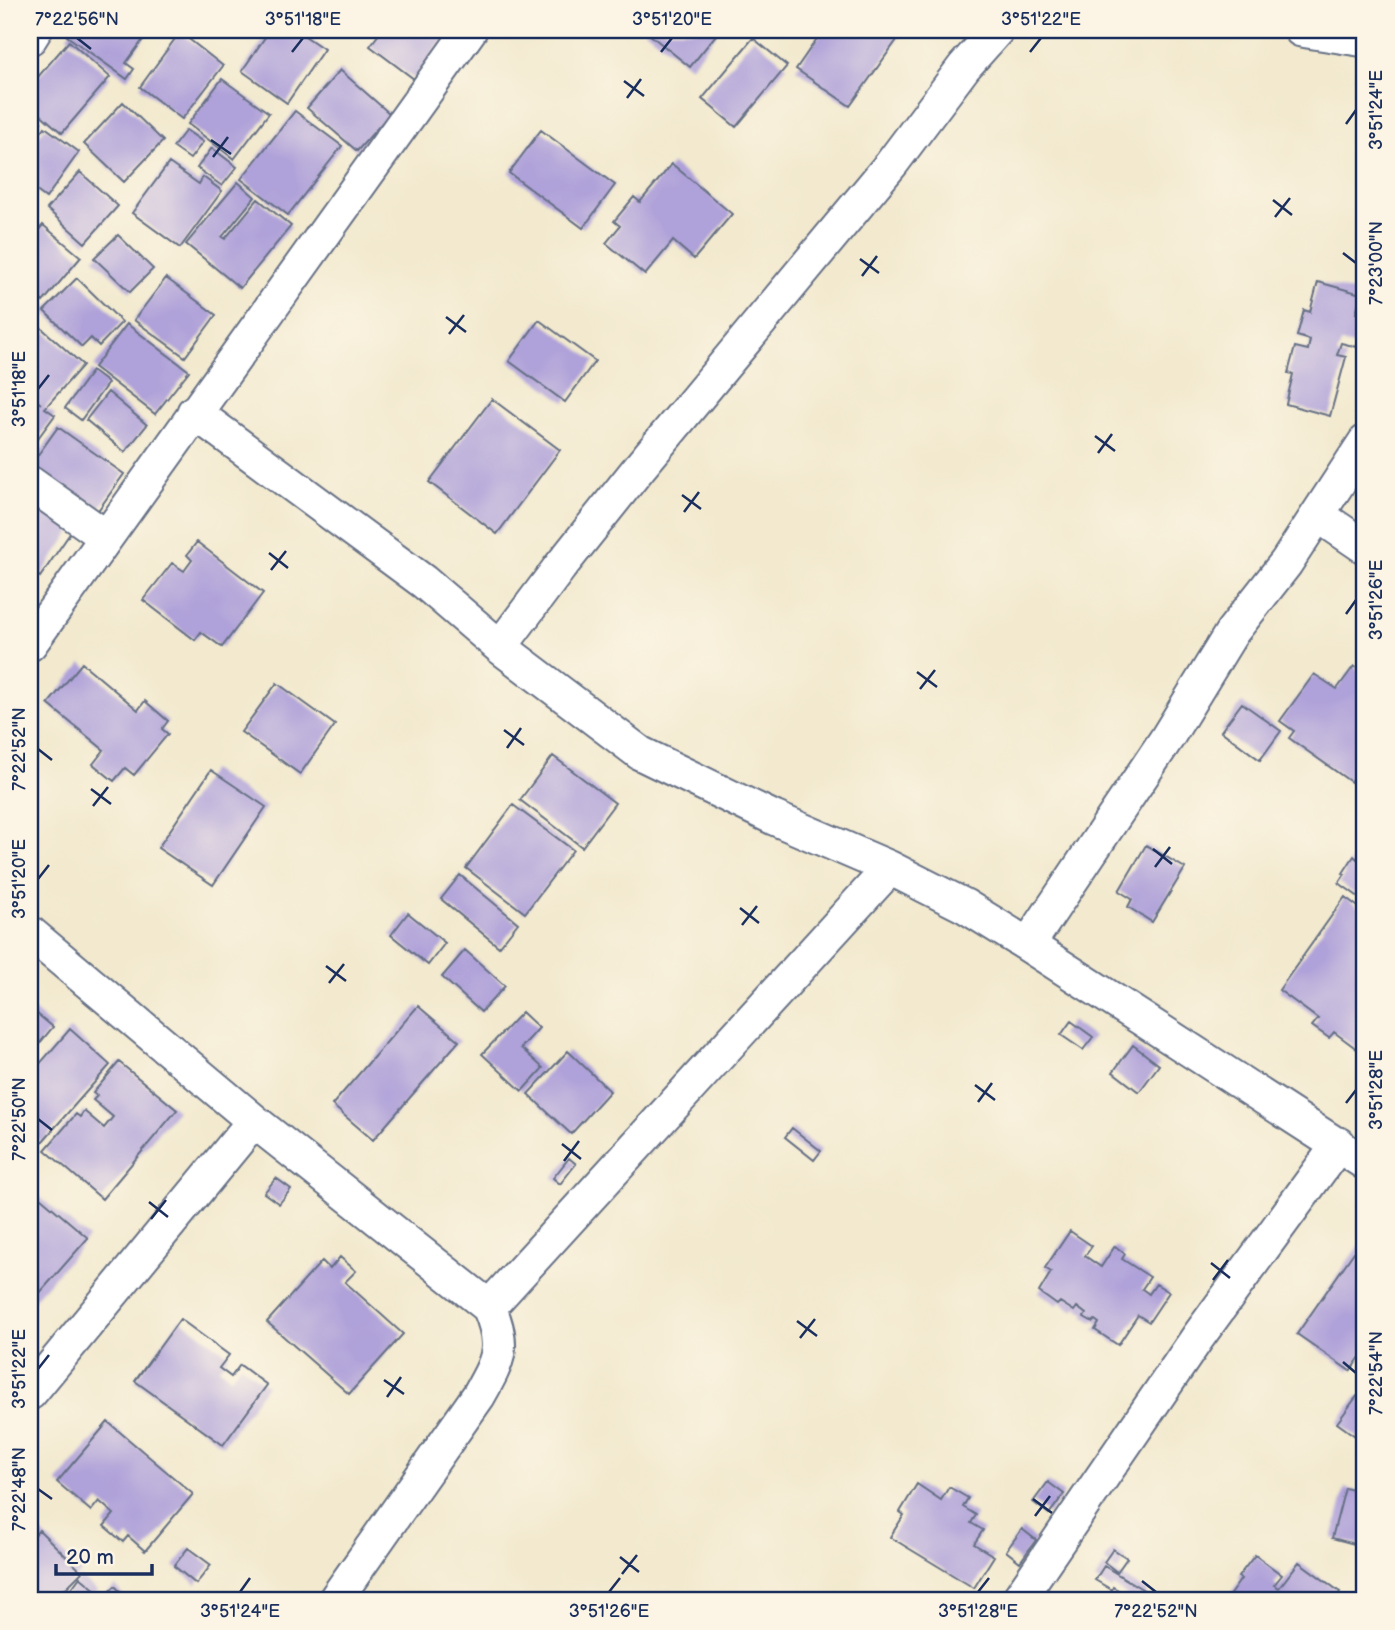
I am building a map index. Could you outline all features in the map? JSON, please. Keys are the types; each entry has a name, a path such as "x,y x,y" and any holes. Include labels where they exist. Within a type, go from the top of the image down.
{"street":[{"path":"30,38 35,30"},
{"path":"30,644 470,30"},
{"path":"500,648 560,566 892,163 964,67 997,30"},
{"path":"1301,30 1365,40"},
{"path":"194,412 424,582 500,648 640,753 965,906 1352,1154 1198,1337 1018,1600"},
{"path":"1028,945 1160,749 1232,632 1286,563 1365,442"},
{"path":"30,483 106,537"},
{"path":"1318,515 1365,547"},
{"path":"489,1307 890,869"},
{"path":"30,933 254,1121 489,1307 497,1325 499,1346 496,1363 479,1395 335,1600"},
{"path":"30,1393 254,1121"}],"building":[{"path":"72,30 150,30 126,63 134,69 127,79 67,36"},
{"path":"270,30 296,30 324,49 287,103 242,71"},
{"path":"382,30 450,30 414,79 370,46"},
{"path":"644,30 720,30 690,67"},
{"path":"823,30 904,30 850,106 796,69"},
{"path":"180,32 223,66 182,119 140,87"},
{"path":"753,38 787,66 736,127 702,99"},
{"path":"69,41 110,77 62,133 30,105 30,86"},
{"path":"340,70 390,114 357,151 307,108"},
{"path":"222,79 269,113 234,159 188,124"},
{"path":"123,102 163,141 124,182 84,144"},
{"path":"295,111 342,146 288,215 241,179"},
{"path":"30,112 41,122 30,134"},
{"path":"45,127 79,152 46,198 30,186 30,147"},
{"path":"186,130 203,142 190,159 173,147"},
{"path":"541,130 615,185 583,228 509,173"},
{"path":"212,148 237,167 222,186 197,168"},
{"path":"169,163 199,184 203,177 222,191 180,248 132,213"},
{"path":"672,164 732,214 694,259 673,241 645,275 606,243 620,226 614,221 634,197 640,202"},
{"path":"80,172 118,206 85,243 47,209"},
{"path":"238,182 255,197 222,237 225,239 258,199 291,226 240,288 186,244"},
{"path":"43,225 81,257 43,302 30,290 30,240"},
{"path":"118,235 153,269 130,292 94,258"},
{"path":"77,278 122,322 99,346 91,338 82,347 44,311"},
{"path":"166,278 216,315 185,357 134,320"},
{"path":"1318,282 1361,294 1356,313 1365,315 1357,347 1341,343 1337,355 1346,357 1330,416 1286,404 1293,374 1288,373 1295,347 1308,350 1310,340 1297,336 1304,310 1310,312"},
{"path":"539,320 595,361 565,402 509,361"},
{"path":"37,324 83,365 45,408 55,415 30,449 30,397 41,404 30,395 30,332"},
{"path":"127,324 189,371 155,414 94,367"},
{"path":"92,371 108,383 81,420 65,408"},
{"path":"108,392 147,425 125,452 86,420"},
{"path":"492,399 560,450 497,534 429,482"},
{"path":"58,427 124,474 92,519 30,474 30,466"},
{"path":"30,499 73,529 40,577 30,570"},
{"path":"197,542 263,593 222,647 201,632 195,640 143,600 172,563 184,571 192,560 187,555"},
{"path":"82,663 138,710 145,701 168,721 162,729 168,734 134,775 125,768 114,781 93,764 104,750 48,704"},
{"path":"1354,666 1365,674 1365,777 1358,772 1351,782 1289,738 1294,731 1280,721 1314,674 1337,689"},
{"path":"277,683 335,725 300,774 241,732"},
{"path":"1242,703 1281,731 1260,760 1221,731"},
{"path":"553,756 615,803 582,847 520,800"},
{"path":"211,770 266,807 213,885 158,848"},
{"path":"513,805 573,850 525,913 466,868"},
{"path":"1146,845 1185,868 1152,922 1128,907 1132,899 1119,891"},
{"path":"1362,853 1365,855 1363,900 1339,883 1354,856 1357,859"},
{"path":"460,875 518,923 499,947 441,899"},
{"path":"1345,897 1365,912 1365,1037 1357,1049 1334,1032 1329,1038 1312,1026 1318,1019 1279,990"},
{"path":"408,913 445,943 428,965 391,935"},
{"path":"465,950 505,986 481,1012 442,977"},
{"path":"418,1006 459,1041 373,1140 332,1105"},
{"path":"30,1008 53,1027 30,1055"},
{"path":"522,1012 539,1028 521,1048 543,1068 522,1091 482,1054"},
{"path":"1071,1021 1093,1037 1083,1050 1061,1035"},
{"path":"70,1029 110,1065 42,1142 30,1132 30,1075"},
{"path":"1133,1045 1159,1065 1139,1092 1113,1072"},
{"path":"568,1051 610,1091 571,1134 528,1094"},
{"path":"119,1062 177,1110 102,1199 45,1150 76,1114 80,1117 84,1111 104,1128 113,1117 93,1100 97,1096 93,1093"},
{"path":"792,1128 821,1151 814,1160 785,1137"},
{"path":"569,1158 576,1164 560,1184 553,1178"},
{"path":"276,1178 291,1189 279,1204 264,1193"},
{"path":"34,1192 88,1238 30,1304 30,1197"},
{"path":"1070,1231 1092,1246 1085,1256 1101,1267 1115,1246 1125,1254 1122,1259 1150,1277 1142,1289 1149,1294 1156,1284 1169,1292 1149,1322 1138,1315 1118,1345 1095,1330 1099,1323 1084,1317 1086,1314 1077,1307 1074,1311 1060,1302 1057,1305 1039,1292 1051,1272 1045,1268"},
{"path":"1363,1239 1365,1350 1350,1371 1297,1334"},
{"path":"340,1257 356,1271 345,1282 403,1334 349,1394 267,1322 322,1261 330,1269"},
{"path":"180,1319 229,1355 219,1368 231,1377 240,1365 267,1385 223,1445 135,1381"},
{"path":"1365,1394 1365,1443 1337,1423 1357,1396 1362,1399"},
{"path":"108,1422 193,1494 145,1551 128,1536 123,1542 104,1526 114,1514 99,1501 91,1511 57,1482"},
{"path":"1048,1482 1064,1494 1049,1514 1033,1502"},
{"path":"917,1484 941,1500 949,1487 968,1498 963,1507 976,1515 971,1523 983,1530 974,1544 994,1556 974,1588 890,1537 904,1515 900,1512"},
{"path":"1345,1488 1365,1493 1365,1532 1362,1546 1332,1538"},
{"path":"1022,1529 1036,1540 1020,1562 1006,1551"},
{"path":"39,1530 82,1572 54,1600 30,1600 30,1540"},
{"path":"188,1548 211,1565 196,1584 174,1566"},
{"path":"1113,1549 1127,1558 1117,1572 1104,1562"},
{"path":"1255,1555 1282,1575 1274,1585 1279,1588 1299,1562 1340,1592 1334,1600 1226,1600 1241,1579 1238,1577"},
{"path":"1104,1566 1147,1592 1143,1599 1136,1595 1133,1599 1095,1580"},
{"path":"80,1577 97,1591 89,1600 63,1600"},
{"path":"115,1586 125,1597 121,1600 100,1600"}]}
